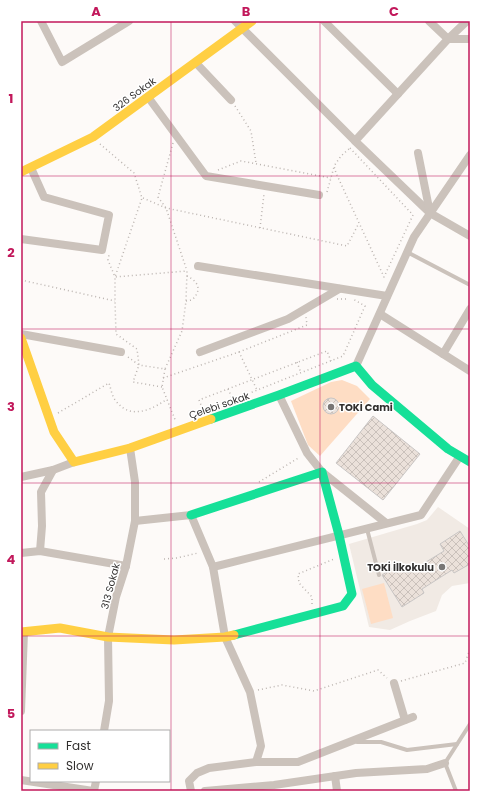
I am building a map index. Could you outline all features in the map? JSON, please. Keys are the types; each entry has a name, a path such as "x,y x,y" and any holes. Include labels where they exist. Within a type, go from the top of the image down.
{"street":[{"path":"41,21 62,62 129,21"},
{"path":"235,21 355,141 430,213 470,236"},
{"name":"326 Sokak","path":"21,172 93,137 252,21"},
{"path":"324,21 398,94"},
{"path":"429,21 448,39 470,39"},
{"path":"355,141 448,39 467,21"},
{"path":"196,63 231,100"},
{"path":"148,97 206,176 319,195"},
{"path":"418,153 430,213"},
{"path":"213,567 421,515 467,459 448,450 372,384 356,366 414,237 470,155"},
{"path":"21,239 102,250 109,215 44,197 31,168"},
{"path":"198,266 387,296"},
{"path":"200,352 288,319 338,289"},
{"path":"443,354 470,308"},
{"path":"380,314 470,371"},
{"path":"21,334 121,352"},
{"path":"21,338 54,432 74,462 53,470 21,477"},
{"name":"Çelebi sokak","path":"74,462 130,448 356,366"},
{"path":"279,395 307,453 322,472 386,523"},
{"name":"313 Sokak","path":"104,730 108,701 108,638 116,597 126,566 135,520 135,482 130,448"},
{"path":"40,551 42,526 41,492 53,470"},
{"path":"135,520 191,515 322,472"},
{"path":"21,711 22,632 60,628 108,638 174,640 225,637 343,606 352,594 339,536 322,472"},
{"path":"191,515 213,567 225,637 250,692 261,746 256,762"},
{"path":"21,552 40,551 126,566"},
{"path":"191,791 189,781 197,773 209,768 256,762 298,762 409,718 394,683"},
{"path":"205,791 274,785 356,773 427,769 445,763"},
{"path":"335,776 337,791"},
{"path":"34,782 93,791"}],"lane":[{"path":"407,252 470,285"},
{"path":"367,528 379,574"},
{"path":"456,791 445,763 470,724"},
{"path":"349,741 382,742 407,750 457,744"}],"path":[{"path":"231,100 251,130 256,163"},
{"path":"93,137 134,173 142,198 115,277 116,334 137,349 140,365 133,382 162,387"},
{"path":"174,142 158,197 166,208 187,271 186,301 182,332 165,369 162,387 176,422"},
{"path":"350,148 413,215 384,277 359,223 334,166 341,156 350,148"},
{"path":"218,170 241,161 331,178"},
{"path":"142,198 166,208 347,246 359,223"},
{"path":"109,253 108,260 115,277"},
{"path":"115,277 187,271"},
{"path":"186,301 192,300 197,294 198,289 195,281 187,276"},
{"path":"21,280 115,302"},
{"path":"222,404 342,356 365,306 353,299 335,299"},
{"path":"164,378 239,352 307,325 306,315"},
{"path":"204,412 198,400 327,351 331,361"},
{"path":"121,352 140,365 165,369"},
{"path":"239,352 257,390"},
{"path":"297,362 301,373"},
{"path":"57,413 108,383 115,400 122,408 133,412 144,412 159,405 167,399"},
{"path":"228,389 234,400"},
{"path":"260,482 307,453"},
{"path":"164,559 176,558 206,551"},
{"path":"312,614 312,597 299,583 298,574 343,555"},
{"path":"250,692 282,685 314,691 378,670 394,683 465,663 470,649"}],"shaded area":[{"path":"342,380 357,386 370,399 320,456 308,445 291,401 331,382"},
{"path":"438,507 470,529 470,583 452,586 442,595 436,611 390,630 369,627 349,544 427,520"},
{"path":"384,583 393,618 371,624 362,589"}],"building":[{"name":"TOKİ Cami","path":"331,398 337,400 339,406 337,412 331,414 325,412 323,406 325,400"},
{"path":"373,416 420,454 383,500 336,463"},
{"name":"TOKİ İlkokulu","path":"460,531 470,547 470,564 454,573 452,570 422,589 424,593 402,607 382,575 401,563 408,573 444,551 440,544"}],"traffic: fast":[{"path":"211,419 356,366 372,385 448,449 470,462"},
{"path":"191,515 322,472 339,535 352,594 343,606 234,635"}],"traffic: slow":[{"path":"21,172 93,137 252,21"},
{"path":"21,338 54,432 74,462 130,448 211,419"},
{"path":"21,632 60,628 108,637 174,640 225,637 234,635"}],"place":[{"name":"TOKİ Cami","path":"331,407"},
{"name":"TOKİ İlkokulu","path":"442,567"}]}
